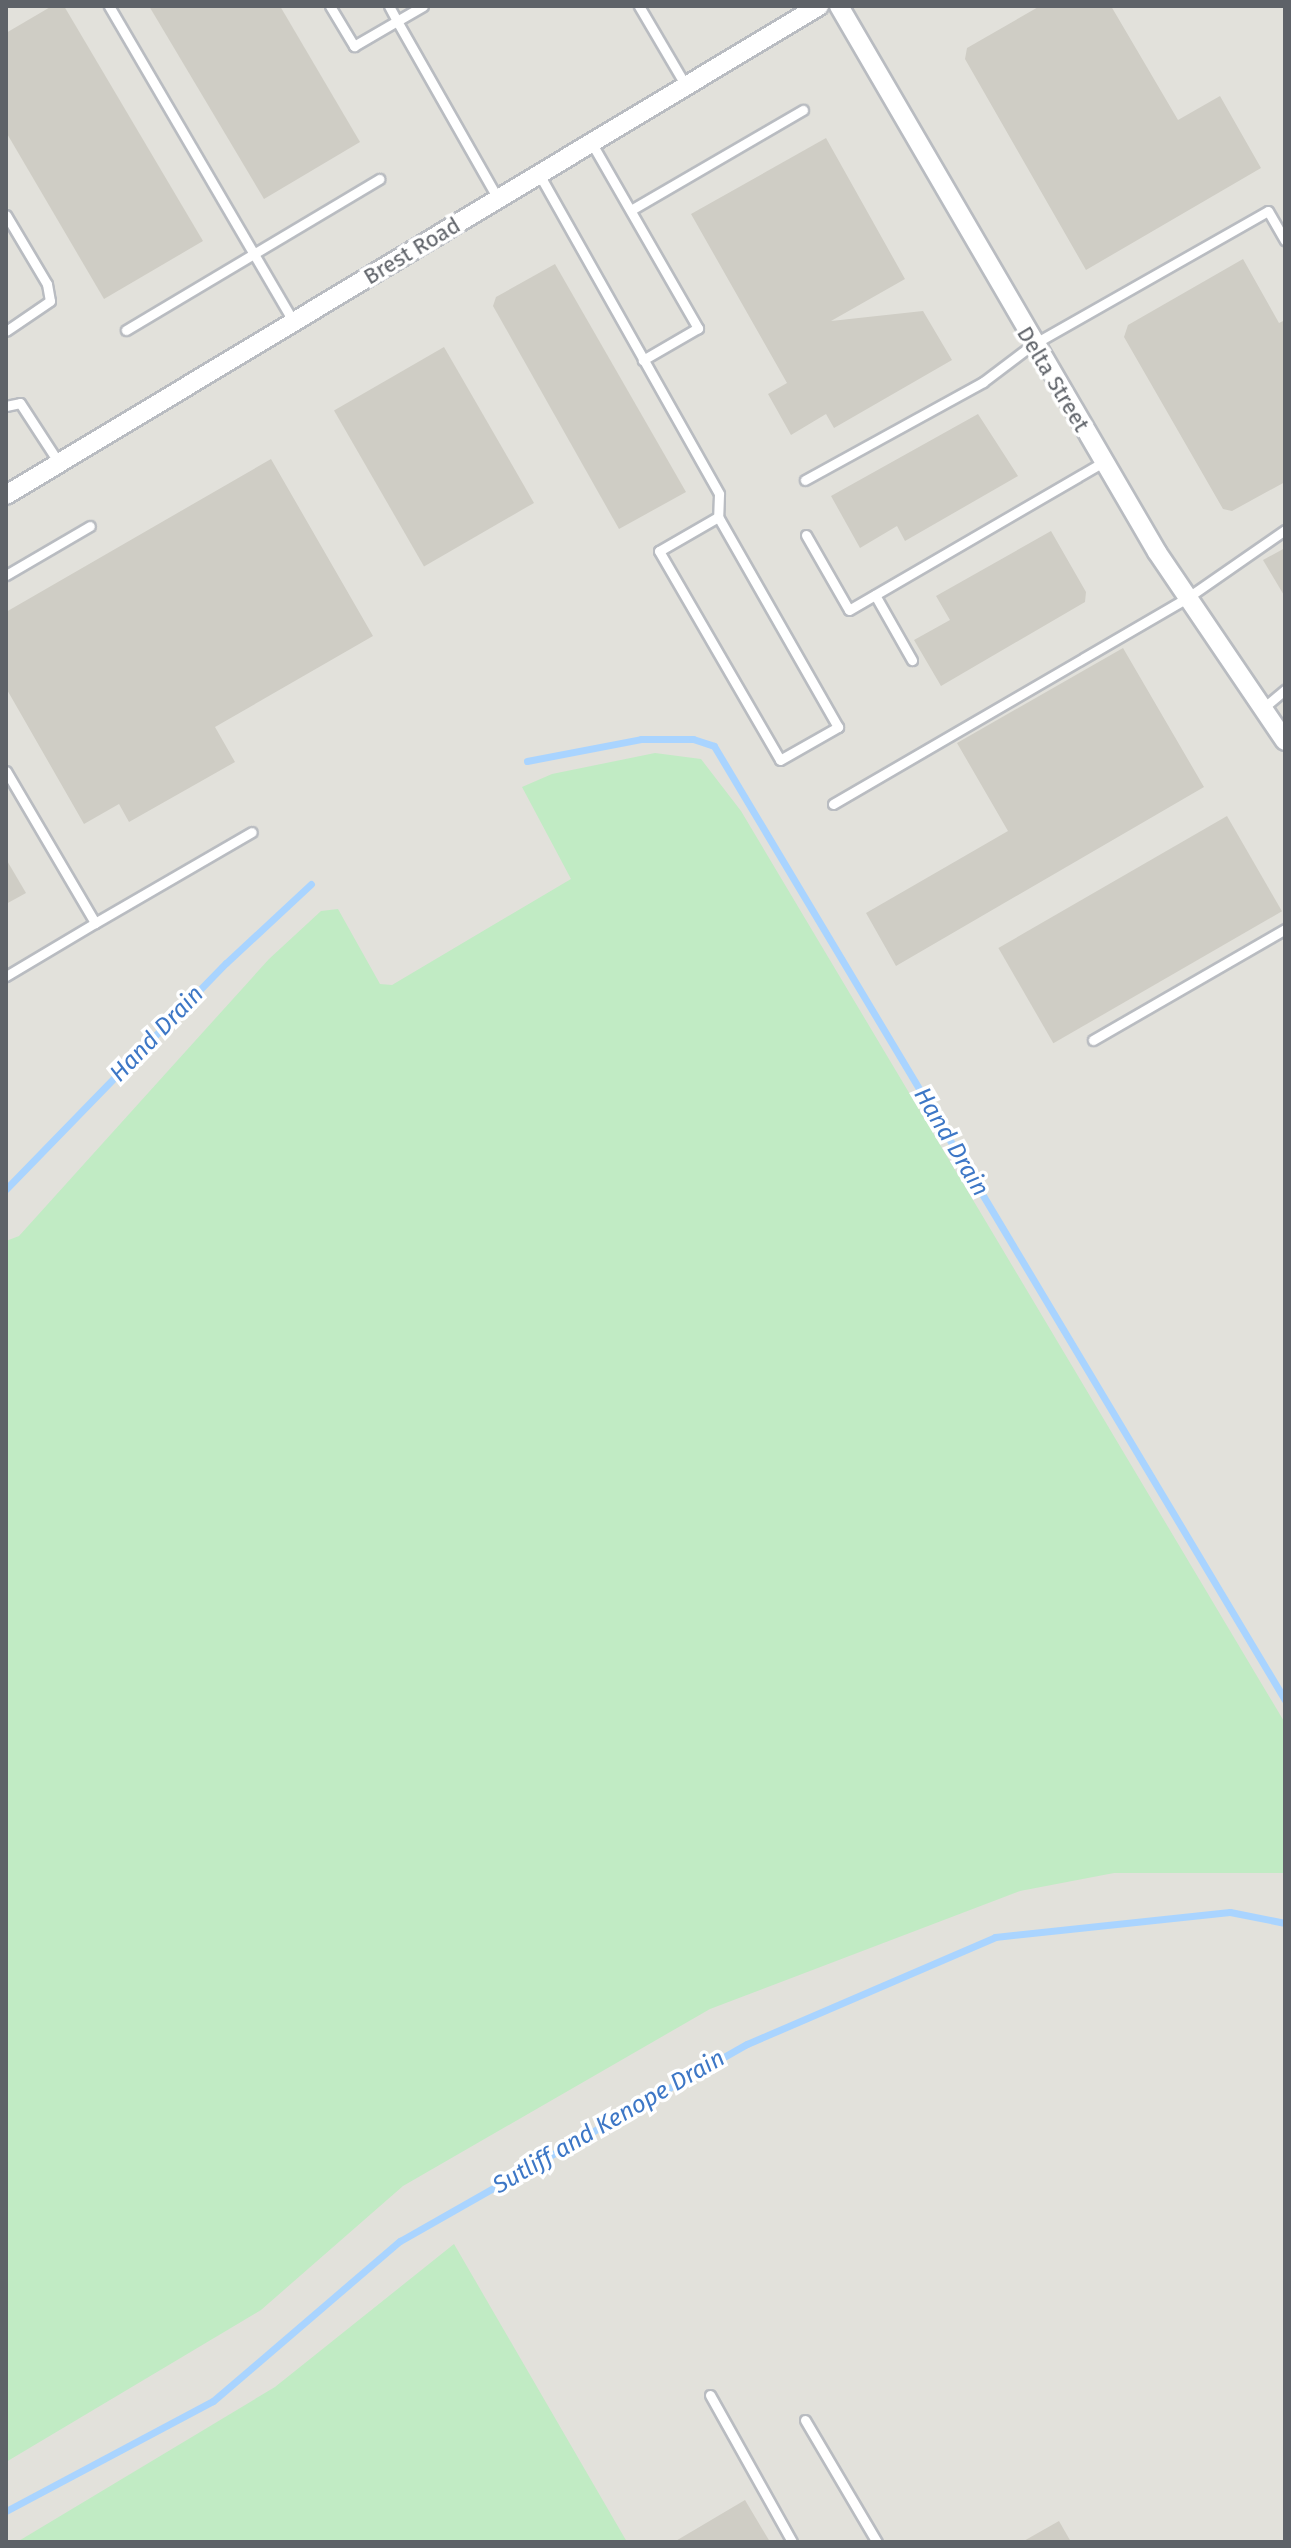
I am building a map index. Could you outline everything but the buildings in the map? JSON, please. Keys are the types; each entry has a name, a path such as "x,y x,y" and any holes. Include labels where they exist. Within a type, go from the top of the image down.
{"street":[{"name":"Brest Road","path":"6,495 819,6"},
{"name":"Delta Street","path":"839,6 1032,345 1187,598 1285,741"}],"lane":[{"path":"109,6 294,322"},
{"path":"330,6 354,46 423,6"},
{"path":"389,6 498,199"},
{"path":"639,6 686,86"},
{"path":"631,210 803,110"},
{"path":"591,142 698,328 643,360"},
{"path":"539,174 719,494 718,517 838,727 780,760 659,551 718,517"},
{"path":"126,330 379,179"},
{"path":"805,480 983,382 1032,345 1268,211 1285,241"},
{"path":"6,215 47,284 50,301 10,328 6,314"},
{"path":"6,406 20,403 59,463"},
{"path":"806,535 849,610 1103,462"},
{"path":"6,575 90,526"},
{"path":"833,804 1187,598 1285,530"},
{"path":"875,595 912,660"},
{"path":"1262,709 1285,690"},
{"path":"6,771 95,923"},
{"path":"6,976 252,832"},
{"path":"1093,1040 1285,929"},
{"path":"710,2395 792,2542"},
{"path":"805,2420 877,2542"}],"shaded area":[{"path":"6,6 1285,6 1285,2542 6,2542"}],"green space":[{"path":"655,753 701,759 741,811 1285,1723 1285,1873 1114,1873 1020,1891 710,2009 403,2186 261,2310 6,2462 6,1241 19,1236 269,959 321,911 338,909 380,984 392,985 571,879 522,787 552,774"},
{"path":"454,2244 627,2542 17,2542 275,2387"}],"waterway":[{"name":"Hand Drain","path":"527,761 641,739 693,739 714,746 1285,1700"},
{"name":"Hand Drain","path":"6,1189 226,963 311,884"},
{"name":"Sutliff and Kenope Drain","path":"6,2511 213,2401 400,2241 747,2044 995,1937 1230,1912 1285,1923"}]}
